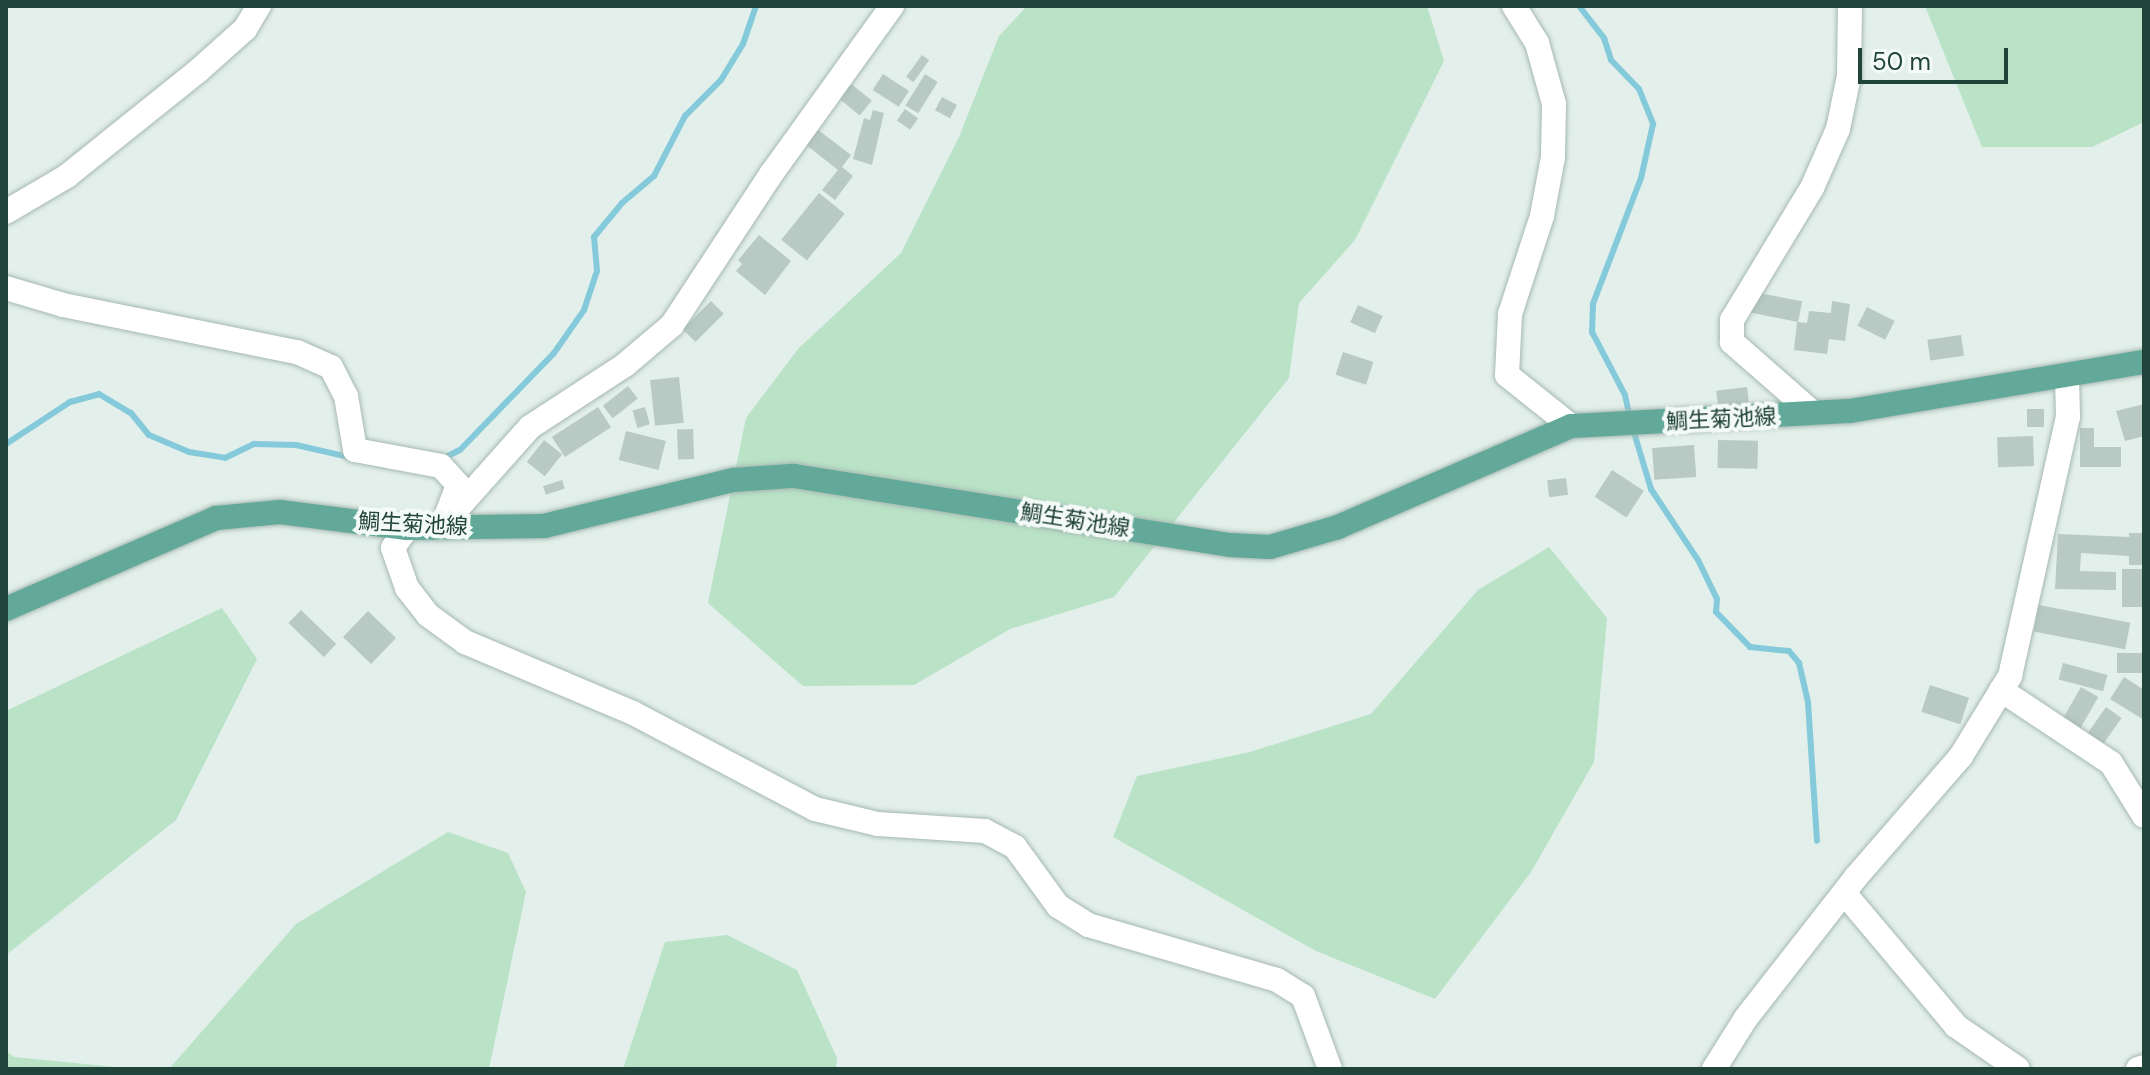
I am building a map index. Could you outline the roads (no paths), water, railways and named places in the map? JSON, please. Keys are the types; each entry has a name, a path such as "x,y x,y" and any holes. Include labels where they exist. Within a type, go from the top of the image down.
{"main road":[{"name":"鯛生菊池線","path":"6,609 216,518 280,512 407,528 544,526 733,480 794,476 1230,545 1270,547 1298,543 1338,527 1571,426 1813,413 2144,362"}],"street":[{"path":"6,212 67,176 198,71 245,29 259,6"},
{"path":"440,528 530,427 613,374 672,325 772,173 892,6"},
{"path":"1514,6 1537,43 1554,104 1553,157 1542,216 1510,314 1507,375 1571,426"},
{"path":"1813,413 1732,342 1732,320 1812,188 1838,129 1849,76 1850,6"},
{"path":"6,288 63,305 297,352 331,367 346,396 355,450 441,466 458,485 440,528"},
{"path":"1714,1069 1746,1018 1961,756 2010,676 2068,417 2067,376"},
{"path":"407,528 393,548 407,588 428,615 465,642 633,713 815,809 878,824 985,831 1015,847 1058,906 1088,925 1277,980 1303,996 1330,1069"},
{"path":"2001,690 2111,763 2144,816"},
{"path":"1845,894 1956,1026 2018,1069"}],"waterway":[{"path":"440,460 460,450 554,353 584,310 597,271 594,237 622,203 654,176 685,116 721,80 743,44 756,6"},
{"path":"1579,6 1604,38 1611,60 1639,89 1653,124 1641,178 1593,304 1592,332 1625,395 1630,418"},
{"path":"6,444 70,402 99,394 131,413 149,435 189,452 225,458 254,444 296,445 353,458"},
{"path":"1633,429 1651,489 1698,560 1717,599 1716,612 1750,647 1789,651 1799,663 1808,702 1817,841"}]}
